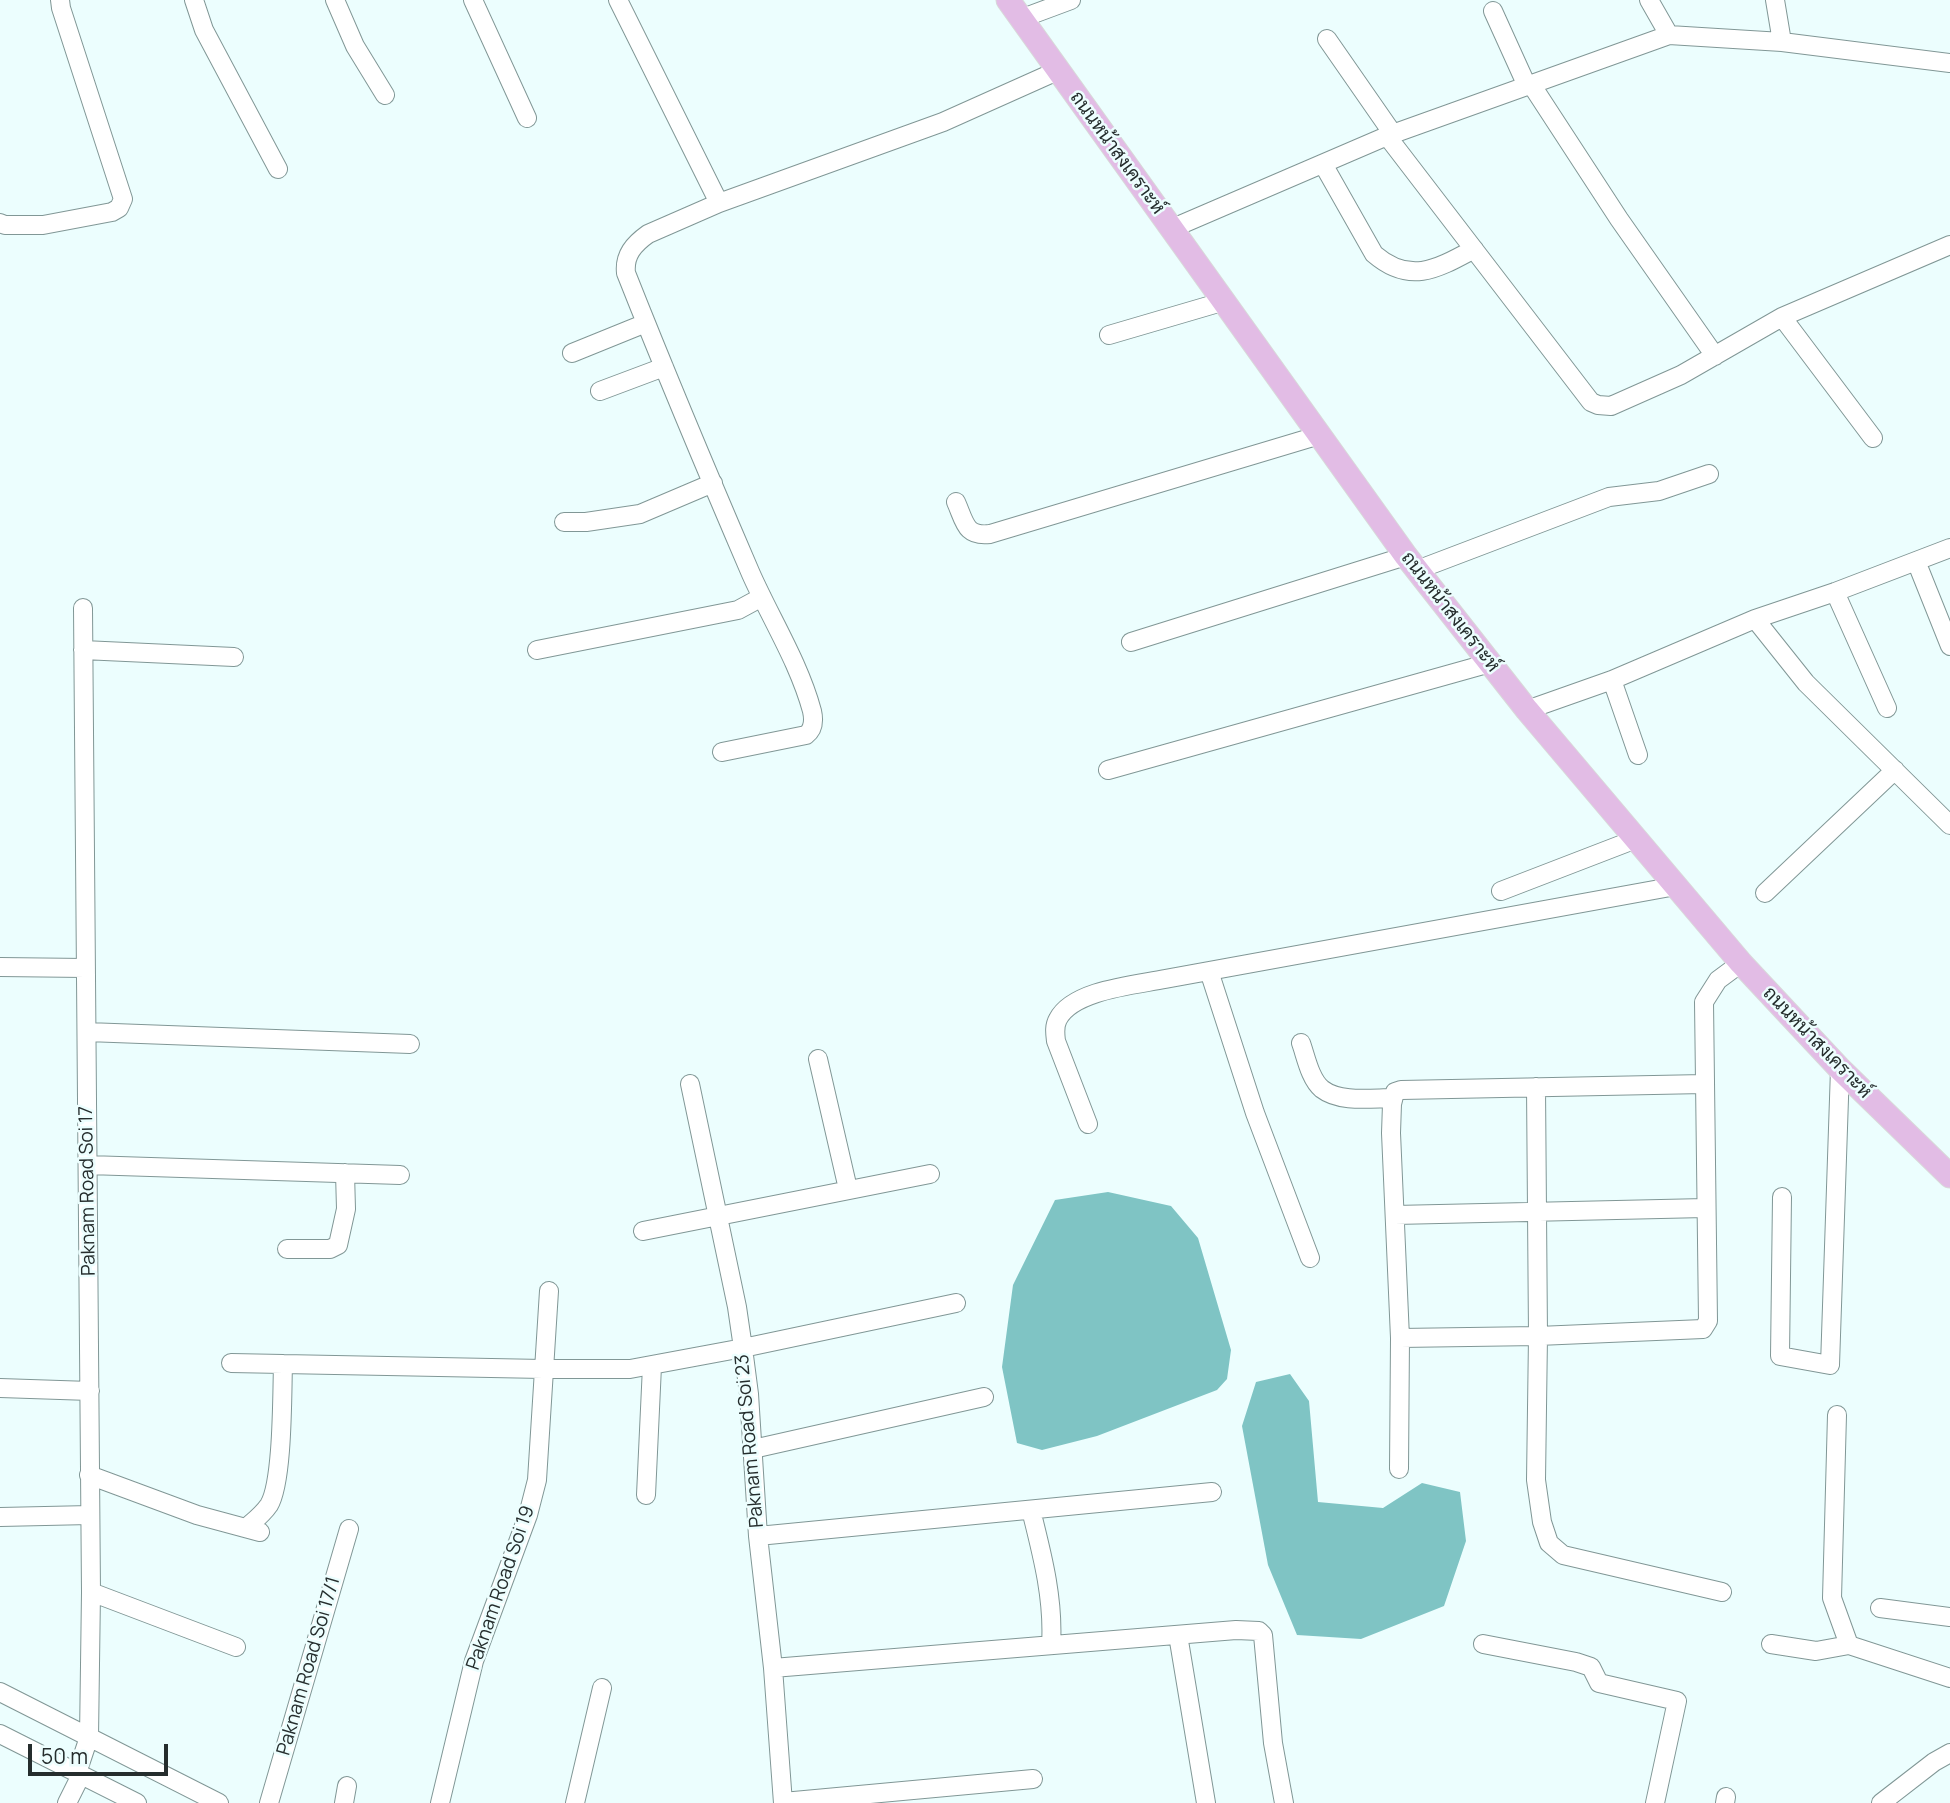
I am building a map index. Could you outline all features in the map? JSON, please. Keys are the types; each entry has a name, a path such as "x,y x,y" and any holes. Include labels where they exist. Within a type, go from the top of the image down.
{"main road":[{"name":"ถนนหน้าสงเคราะห์","path":"1014,9 1412,563 1527,710 1741,963 1840,1069 1950,1176"}],"street":[{"path":"0,223 43,225 112,212 123,199 60,0"},
{"path":"194,0 204,30 278,169"},
{"path":"335,0 355,46 385,95"},
{"path":"473,0 527,118"},
{"path":"618,0 719,203"},
{"path":"1014,9 1071,0"},
{"path":"1649,0 1670,35"},
{"path":"1775,0 1782,42"},
{"path":"1493,10 1529,85 1715,356"},
{"path":"1173,228 1390,135 1670,35 1782,42 1950,62"},
{"path":"1327,39 1390,135 1474,249 1591,402 1598,405 1611,406 1681,375 1782,317 1950,245"},
{"path":"722,751 806,735 812,726 812,713 804,686 762,597 646,323 626,272 629,253 639,240 648,234 719,203 943,122 1057,71"},
{"path":"1323,164 1374,254 1387,265 1417,273 1442,266 1474,249"},
{"path":"1109,335 1225,300"},
{"path":"1782,317 1873,438"},
{"path":"572,353 646,323"},
{"path":"600,391 664,367"},
{"path":"956,502 970,531 978,535 990,534 1320,435"},
{"path":"1130,642 1412,563 1609,497 1659,491 1709,474"},
{"path":"564,522 586,522 640,514 713,483"},
{"path":"1527,710 1612,680 1755,619 1835,593 1950,548"},
{"path":"1916,561 1950,646"},
{"path":"1835,593 1887,708"},
{"path":"537,649 738,610 762,597"},
{"name":"Paknam Road Soi 17","path":"67,1803 79,1774 89,1737 91,1592 83,608"},
{"path":"1755,619 1806,684 1950,825"},
{"path":"83,650 234,657"},
{"path":"1108,770 1490,663"},
{"path":"1612,680 1637,755"},
{"path":"1765,893 1895,769"},
{"path":"1501,891 1636,839"},
{"path":"1088,1124 1056,1041 1055,1027 1063,1012 1092,995 1209,971 1676,886"},
{"path":"1399,1338 1538,1336 1703,1329 1708,1321 1704,1002 1718,980 1741,963"},
{"path":"0,967 85,968"},
{"path":"1209,971 1255,1113 1310,1258"},
{"path":"87,1032 410,1044"},
{"path":"1301,1043 1321,1088 1343,1097 1393,1098"},
{"path":"818,1059 848,1189"},
{"path":"1782,1197 1780,1356 1830,1365 1840,1069"},
{"name":"Paknam Road Soi 23","path":"690,1084 737,1307 743,1348 783,1802"},
{"path":"1399,1469 1399,1338 1391,1133 1395,1093 1401,1090 1704,1084"},
{"path":"1536,1087 1536,1480 1542,1522 1549,1543 1563,1555 1722,1592"},
{"path":"88,1165 400,1175"},
{"path":"287,1249 330,1249 338,1245 346,1209 345,1173"},
{"path":"643,1231 930,1174"},
{"path":"1395,1215 1705,1208"},
{"name":"Paknam Road Soi 19","path":"440,1803 474,1661 528,1515 537,1480 549,1291"},
{"path":"230,1363 612,1370 652,1366 957,1303"},
{"path":"89,1475 197,1515 253,1530 269,1504 275,1486 281,1430 283,1364"},
{"path":"646,1495 652,1366"},
{"path":"0,1388 90,1391"},
{"path":"753,1449 984,1397"},
{"path":"1837,1415 1832,1598 1849,1645"},
{"path":"758,1536 1212,1492"},
{"path":"1031,1510 1048,1585 1051,1645"},
{"path":"0,1517 90,1515"},
{"name":"Paknam Road Soi 17/1","path":"269,1803 349,1529"},
{"path":"91,1592 236,1647"},
{"path":"1880,1608 1949,1611"},
{"path":"773,1668 1253,1629 1263,1635 1273,1743 1284,1803"},
{"path":"1178,1635 1206,1803"},
{"path":"1483,1644 1576,1662 1591,1667 1599,1683 1677,1701 1655,1803"},
{"path":"1771,1644 1816,1651 1849,1645 1950,1678"},
{"path":"575,1803 602,1688"},
{"path":"0,1692 219,1803"},
{"path":"0,1734 137,1803"},
{"path":"1881,1803 1934,1762 1950,1753"},
{"path":"783,1802 1034,1779"}],"shaded area":[{"path":"1108,1192 1171,1206 1198,1238 1231,1350 1227,1379 1217,1390 1097,1436 1042,1450 1017,1443 1002,1367 1013,1285 1055,1200"},
{"path":"1290,1374 1309,1401 1318,1502 1383,1508 1422,1483 1460,1492 1466,1541 1444,1606 1361,1639 1297,1635 1268,1565 1242,1426 1256,1382"}]}
